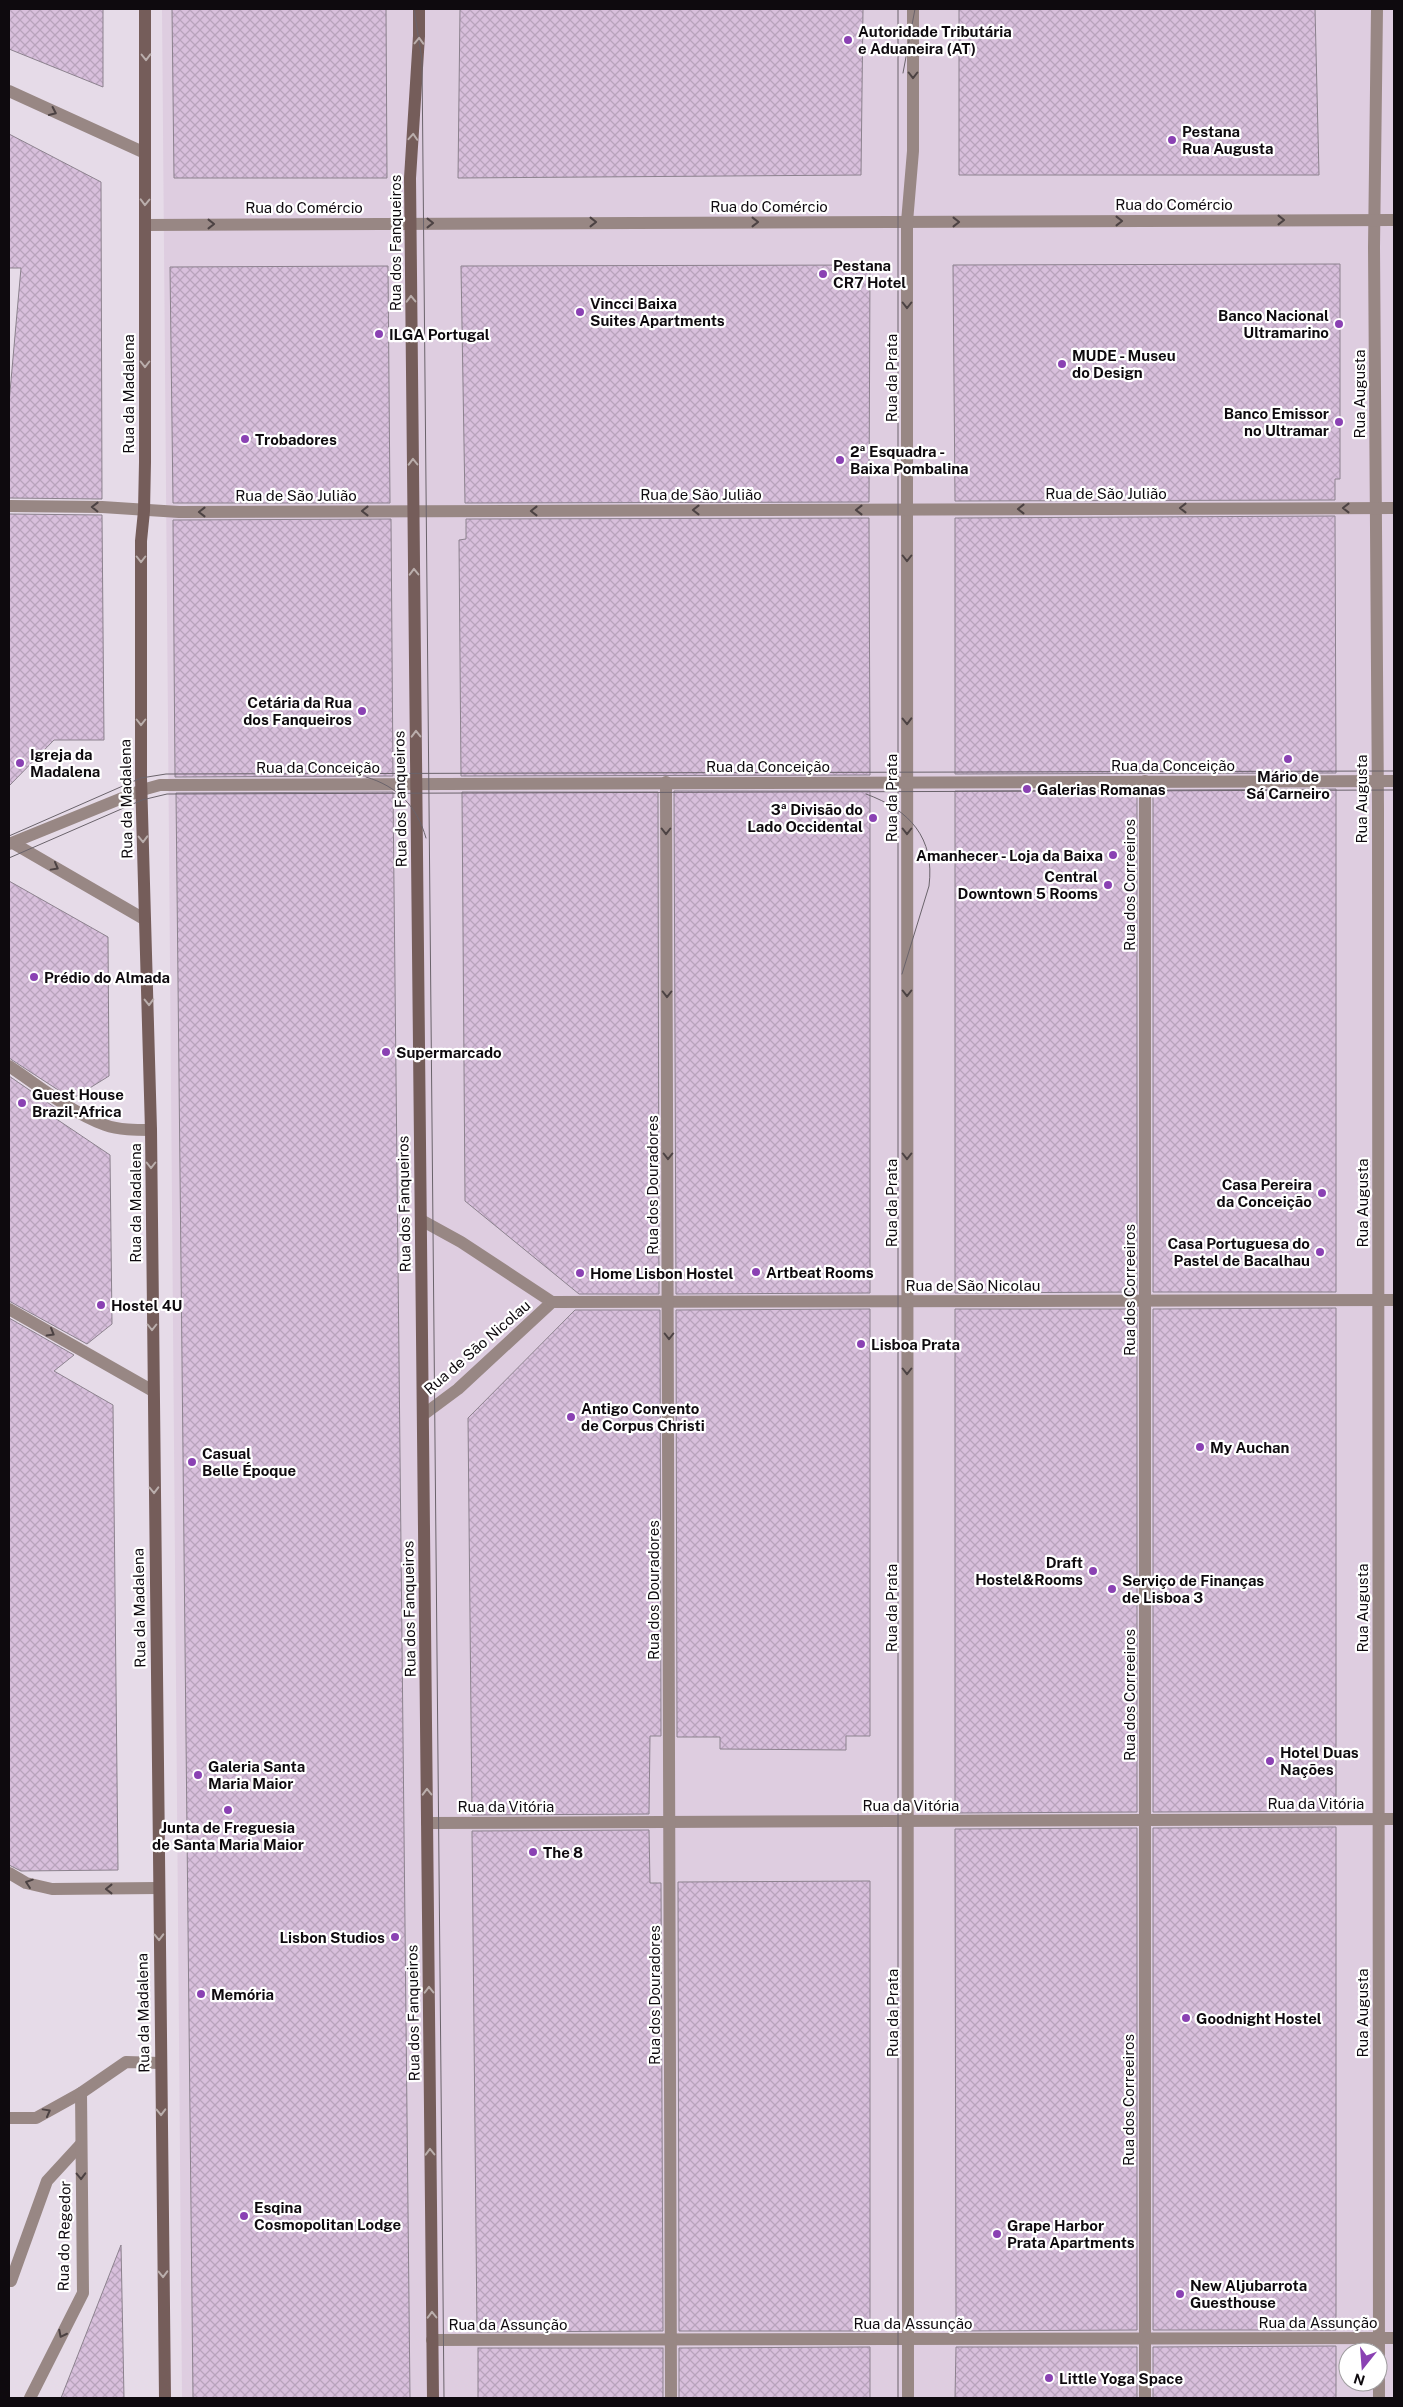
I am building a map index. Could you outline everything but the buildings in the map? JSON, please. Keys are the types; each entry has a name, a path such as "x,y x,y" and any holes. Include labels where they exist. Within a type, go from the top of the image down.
{"main road":[{"name":"Rua da Madalena","path":"145,9 144,511 140,541 142,790 144,919 148,946 151,1130 165,2398"},
{"name":"Rua dos Fanqueiros","path":"419,9 410,178 433,2398"}],"street":[{"name":"Rua da Prata","path":"908,2398 907,222 913,151 913,9"},
{"name":"Rua Augusta","path":"1377,9 1374,220 1378,781 1379,2398"},
{"path":"9,91 145,153"},
{"name":"Rua do Comércio","path":"144,225 1394,220"},
{"name":"Rua de São Julião","path":"9,506 102,507 144,511 1394,508"},
{"name":"Rua da Conceição","path":"11,843 142,790 160,785 1394,781"},
{"name":"Rua dos Douradores","path":"666,782 671,2398"},
{"name":"Rua dos Correeiros","path":"1145,782 1145,2398"},
{"path":"11,843 144,919"},
{"path":"9,1066 82,1115 106,1125 124,1129 151,1130"},
{"name":"Rua de São Nicolau","path":"421,1220 461,1242 552,1302 1394,1300"},
{"name":"Rua de São Nicolau","path":"423,1415 458,1390 552,1302"},
{"path":"9,1309 153,1391"},
{"name":"Rua da Vitória","path":"427,1822 1394,1819"},
{"path":"9,1873 26,1883 52,1889 158,1888"},
{"path":"9,2118 36,2118 81,2093 126,2062 160,2063"},
{"name":"Rua do Regedor","path":"30,2398 83,2293 81,2093"},
{"path":"11,2281 47,2181 81,2144"},
{"name":"Rua da Assunção","path":"432,2340 1394,2338"}],"shaded area":[{"path":"162,9 1394,9 1394,2398 182,2398"}],"tram line":[{"path":"414,9 422,60 444,2398"},
{"path":"898,9 898,2398"},
{"path":"903,73 915,9"},
{"path":"9,836 141,778 166,774 1394,771"},
{"path":"366,777 387,786 404,799 417,816 426,838"},
{"path":"9,858 142,800 167,794 1394,790"},
{"path":"866,794 895,808 907,817 923,840 928,854 930,869 929,886 902,974"}],"place":[{"name":"Autoridade Tributária e Aduaneira (AT)","path":"848,40"},
{"name":"Pestana Rua Augusta","path":"1172,140"},
{"name":"Pestana CR7 Hotel","path":"823,274"},
{"name":"Vincci Baixa Suites Apartments","path":"580,312"},
{"name":"Banco Nacional Ultramarino","path":"1339,324"},
{"name":"ILGA Portugal","path":"379,334"},
{"name":"MUDE - Museu do Design","path":"1062,364"},
{"name":"Banco Emissor no Ultramar","path":"1339,422"},
{"name":"Trobadores","path":"245,439"},
{"name":"2ª Esquadra - Baixa Pombalina","path":"840,460"},
{"name":"Cetária da Rua dos Fanqueiros","path":"362,711"},
{"name":"Mário de Sá Carneiro","path":"1288,759"},
{"name":"Igreja da Madalena","path":"20,763"},
{"name":"Galerias Romanas","path":"1027,789"},
{"name":"3ª Divisão do Lado Occidental","path":"873,818"},
{"name":"Amanhecer - Loja da Baixa","path":"1113,855"},
{"name":"Central Downtown 5 Rooms","path":"1108,885"},
{"name":"Prédio do Almada","path":"34,977"},
{"name":"Supermarcado","path":"386,1052"},
{"name":"Guest House Brazil-Africa","path":"22,1103"},
{"name":"Casa Pereira da Conceição","path":"1322,1193"},
{"name":"Casa Portuguesa do Pastel de Bacalhau","path":"1320,1252"},
{"name":"Artbeat Rooms","path":"756,1272"},
{"name":"Home Lisbon Hostel","path":"580,1273"},
{"name":"Hostel 4U","path":"101,1305"},
{"name":"Lisboa Prata","path":"861,1344"},
{"name":"Antigo Convento de Corpus Christi","path":"571,1417"},
{"name":"My Auchan","path":"1200,1447"},
{"name":"Casual Belle Époque","path":"192,1462"},
{"name":"Draft Hostel&Rooms","path":"1093,1571"},
{"name":"Serviço de Finanças de Lisboa 3","path":"1112,1589"},
{"name":"Hotel Duas Nações","path":"1270,1761"},
{"name":"Galeria Santa Maria Maior","path":"198,1775"},
{"name":"Junta de Freguesia de Santa Maria Maior","path":"228,1810"},
{"name":"The 8","path":"533,1852"},
{"name":"Lisbon Studios","path":"395,1937"},
{"name":"Memória","path":"201,1994"},
{"name":"Goodnight Hostel","path":"1186,2018"},
{"name":"Esqina Cosmopolitan Lodge","path":"244,2216"},
{"name":"Grape Harbor Prata Apartments","path":"997,2234"},
{"name":"New Aljubarrota Guesthouse","path":"1180,2294"},
{"name":"Little Yoga Space","path":"1049,2378"}]}
